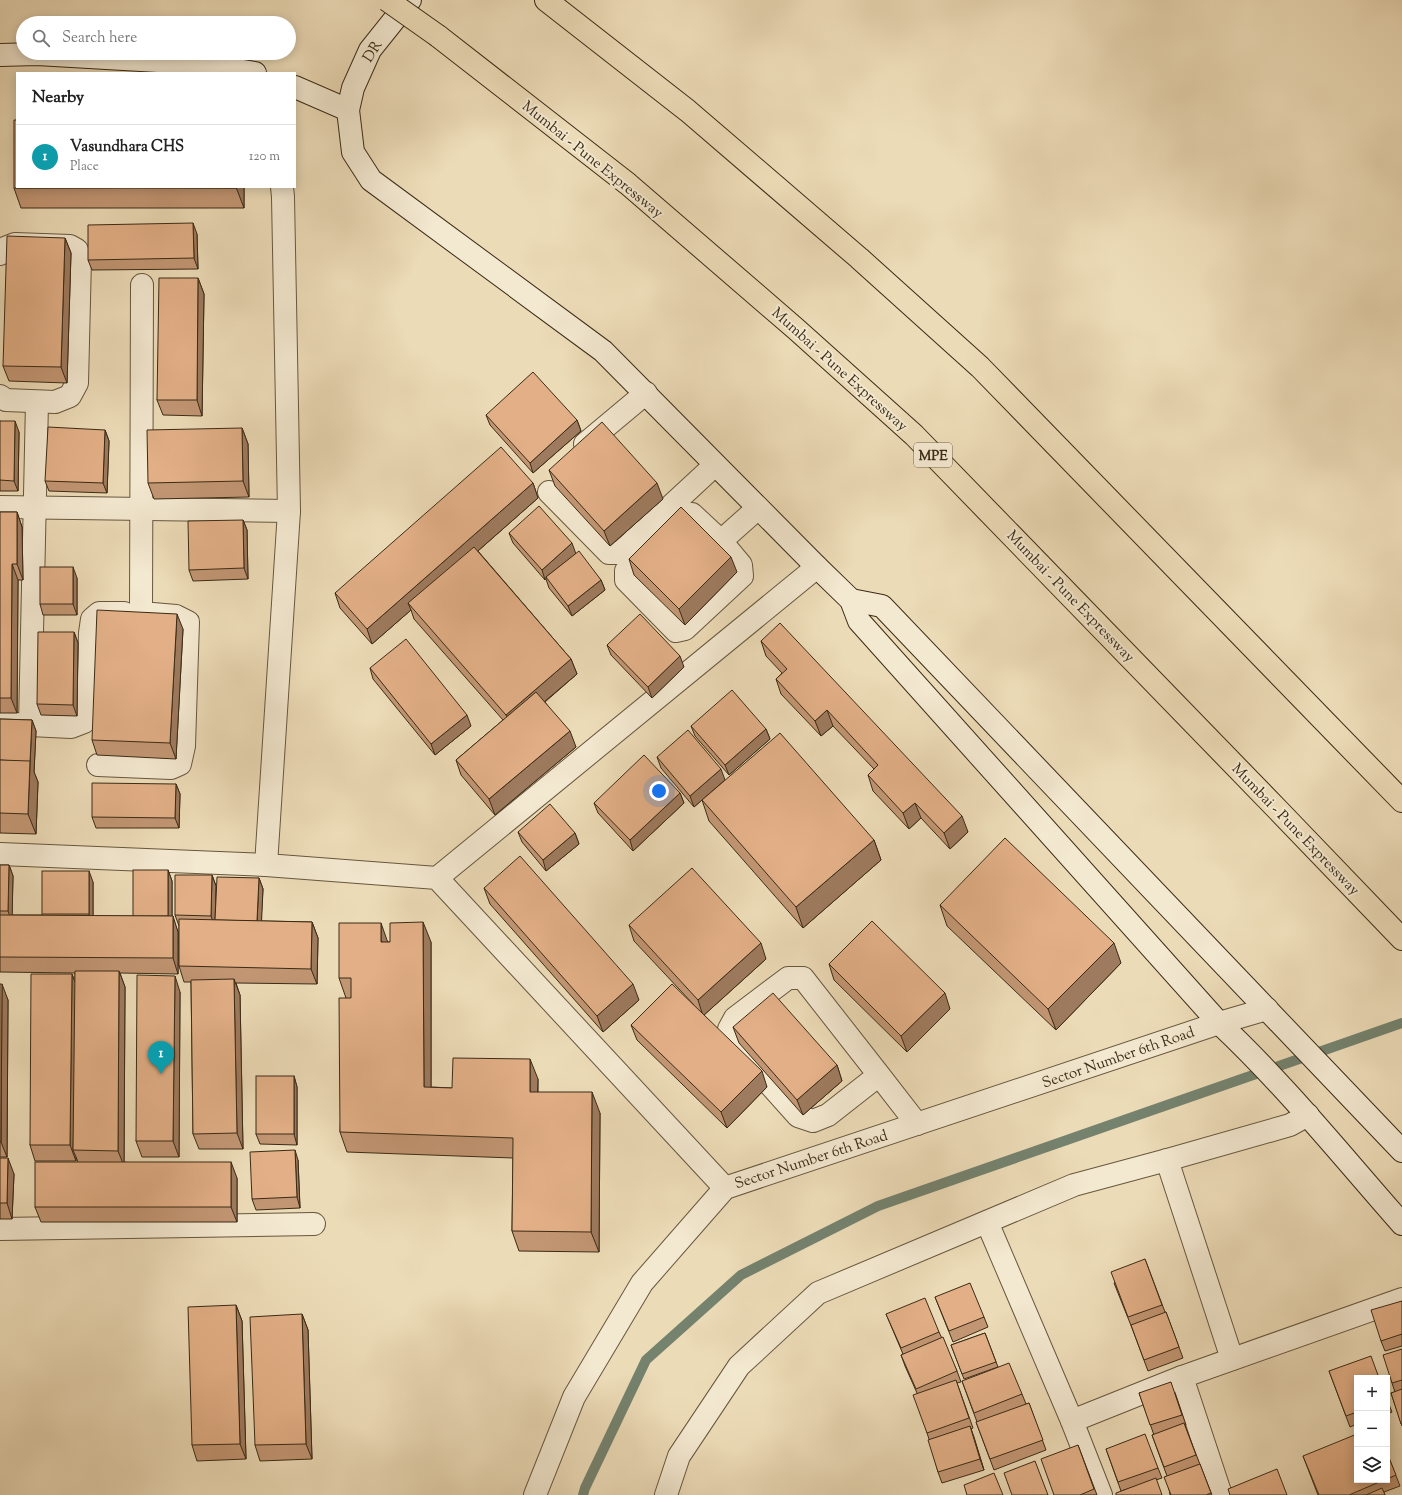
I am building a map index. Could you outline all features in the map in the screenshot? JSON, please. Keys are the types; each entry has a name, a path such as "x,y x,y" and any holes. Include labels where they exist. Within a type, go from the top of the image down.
{"highway":[{"name":"Mumbai - Pune Expressway","path":"387,0 438,36 628,184 796,329 914,435 1273,804 1402,939"},
{"path":"546,0 688,110 859,258 980,366 1402,801"}],"street":[{"name":"DR","path":"410,0 370,50 353,88 348,110 353,152 371,180 603,351 817,568 851,600"},
{"path":"0,55 16,55"},
{"path":"141,60 193,63 249,72"},
{"path":"296,87 348,110"},
{"path":"266,865 289,511 282,188"},
{"path":"0,254 5,248 15,244 70,246 77,250 80,259 77,383 70,396 55,402 6,400 0,396"},
{"path":"141,614 142,284"},
{"path":"585,444 646,394"},
{"path":"30,725 37,402"},
{"path":"549,492 609,553 620,553 716,465"},
{"path":"0,507 289,511"},
{"path":"720,541 758,508"},
{"path":"692,514 720,541 741,565 742,576 685,629 676,632 626,580 626,571 684,515 692,514"},
{"path":"437,878 817,568"},
{"path":"851,600 882,606 1402,1152"},
{"path":"851,600 859,621 1219,1023 1243,1046 1308,1115 1402,1224"},
{"path":"0,723 71,727 84,722 88,710 90,633 92,619 99,613 176,616 188,622 184,746 180,764 171,768 98,765"},
{"path":"0,854 266,865 437,878 725,1188"},
{"path":"879,1075 828,1115 813,1121 798,1116 731,1041 729,1029 735,1018 788,978 803,978 879,1075 917,1124"},
{"name":"Sector Number 6th Road","path":"535,1495 574,1397 642,1282 725,1188 1219,1023 1267,1009"},
{"path":"666,1495 679,1456 739,1366 818,1293 1074,1185 1290,1125 1308,1115"},
{"path":"1167,1160 1232,1359"},
{"path":"987,1222 1072,1421 1100,1495"},
{"path":"0,1228 314,1224"},
{"path":"1072,1421 1182,1377 1402,1299"},
{"path":"1182,1377 1221,1495"}],"building":[{"path":"14,120 16,120 16,188 14,188"},
{"path":"193,223 194,258 88,260 88,225"},
{"path":"7,236 65,238 61,367 3,366"},
{"path":"159,278 198,278 197,400 157,400"},
{"path":"533,372 577,420 530,463 486,415"},
{"path":"0,421 15,421 14,481 0,480"},
{"path":"602,422 657,483 604,531 549,470"},
{"path":"48,427 105,430 103,483 45,481"},
{"path":"242,428 243,481 148,483 147,430"},
{"path":"501,447 533,483 367,629 335,593"},
{"path":"539,506 572,543 542,570 509,533"},
{"path":"681,507 731,557 679,609 629,559"},
{"path":"0,512 17,512 17,564 12,564 11,698 0,698"},
{"path":"243,520 244,568 189,570 188,521"},
{"path":"474,547 571,659 506,715 408,603"},
{"path":"579,551 601,580 568,606 546,577"},
{"path":"40,567 73,567 73,604 40,604"},
{"path":"97,610 177,614 170,743 92,740"},
{"path":"640,614 680,656 648,687 607,645"},
{"path":"780,623 962,816 944,833 915,803 903,813 868,775 878,765 827,710 815,721 776,679 787,669 761,641"},
{"path":"38,632 74,632 73,705 37,704"},
{"path":"406,639 467,715 431,744 370,668"},
{"path":"732,690 766,729 725,765 691,726"},
{"path":"536,692 570,731 489,799 456,760"},
{"path":"0,719 32,720 30,762 0,760"},
{"path":"688,730 721,769 690,796 657,757"},
{"path":"780,733 874,840 796,907 702,800"},
{"path":"644,755 680,793 630,840 594,803"},
{"path":"0,760 30,761 28,814 0,813"},
{"path":"92,783 176,784 175,818 92,817"},
{"path":"550,804 575,833 543,860 518,832"},
{"path":"1005,838 1114,943 1048,1009 940,905"},
{"path":"520,856 633,984 597,1016 484,888"},
{"path":"0,865 9,865 8,911 0,911"},
{"path":"692,868 761,943 698,1000 629,925"},
{"path":"133,870 168,870 168,916 133,916"},
{"path":"42,871 89,871 89,914 42,914"},
{"path":"175,875 212,875 211,916 175,915"},
{"path":"217,877 259,878 257,921 215,920"},
{"path":"0,915 173,916 173,958 0,957"},
{"path":"179,919 312,922 311,969 179,966"},
{"path":"872,921 945,993 901,1036 829,964"},
{"path":"423,922 424,1087 452,1088 453,1058 530,1059 530,1092 592,1092 591,1232 512,1231 513,1138 340,1132 339,998 351,998 351,978 339,978 339,923 381,923 381,942 390,942 390,923"},
{"path":"75,971 119,971 118,1151 73,1150"},
{"path":"31,974 72,974 70,1145 30,1145"},
{"path":"137,975 175,976 173,1141 136,1141"},
{"path":"234,979 237,1133 193,1134 191,980"},
{"path":"0,984 2,984 1,1142 0,1142"},
{"path":"672,984 762,1071 721,1112 631,1025"},
{"path":"773,993 837,1065 797,1100 733,1027"},
{"path":"256,1076 294,1076 294,1134 256,1134"},
{"path":"295,1150 297,1197 252,1199 250,1152"},
{"path":"0,1158 8,1158 7,1203 0,1203"},
{"path":"35,1162 231,1162 231,1207 35,1207"},
{"path":"1145,1259 1162,1305 1128,1317 1111,1272"},
{"path":"970,1283 984,1317 949,1331 935,1297"},
{"path":"925,1298 939,1332 901,1348 886,1314"},
{"path":"1402,1301 1402,1334 1381,1341 1371,1310"},
{"path":"236,1305 240,1444 192,1445 188,1307"},
{"path":"1166,1312 1179,1347 1144,1360 1131,1325"},
{"path":"302,1314 306,1444 255,1445 250,1317"},
{"path":"985,1333 996,1362 962,1374 951,1345"},
{"path":"943,1337 957,1371 916,1389 901,1355"},
{"path":"1402,1349 1402,1380 1392,1383 1383,1355"},
{"path":"1371,1356 1378,1375 1354,1375 1354,1413 1346,1416 1329,1371"},
{"path":"1009,1363 1022,1394 974,1413 962,1381"},
{"path":"956,1380 969,1418 927,1433 913,1395"},
{"path":"1171,1382 1182,1415 1150,1425 1139,1393"},
{"path":"1402,1389 1402,1423 1401,1424 1391,1393"},
{"path":"1029,1403 1043,1440 990,1459 976,1422"},
{"path":"1184,1423 1196,1455 1164,1467 1152,1435"},
{"path":"970,1426 980,1459 938,1472 928,1440"},
{"path":"1145,1434 1158,1468 1118,1482 1106,1449"},
{"path":"1354,1435 1354,1483 1377,1483 1349,1495 1319,1495 1303,1456"},
{"path":"1078,1445 1094,1489 1080,1495 1054,1495 1041,1459"},
{"path":"1390,1460 1396,1475 1390,1478"},
{"path":"1035,1461 1048,1495 1012,1495 1004,1473"},
{"path":"1200,1464 1211,1493 1206,1495 1171,1495 1164,1477"},
{"path":"1277,1469 1287,1495 1230,1495 1228,1489"},
{"path":"994,1473 1003,1495 967,1495 964,1485"},
{"path":"1156,1478 1162,1495 1116,1495 1116,1493"},
{"path":"1382,1488 1385,1495 1366,1495"}],"waterway":[{"path":"583,1495 646,1360 741,1275 878,1206 1402,1023"}],"place":[{"name":"Vasundhara CHS","path":"161,1074"}]}
